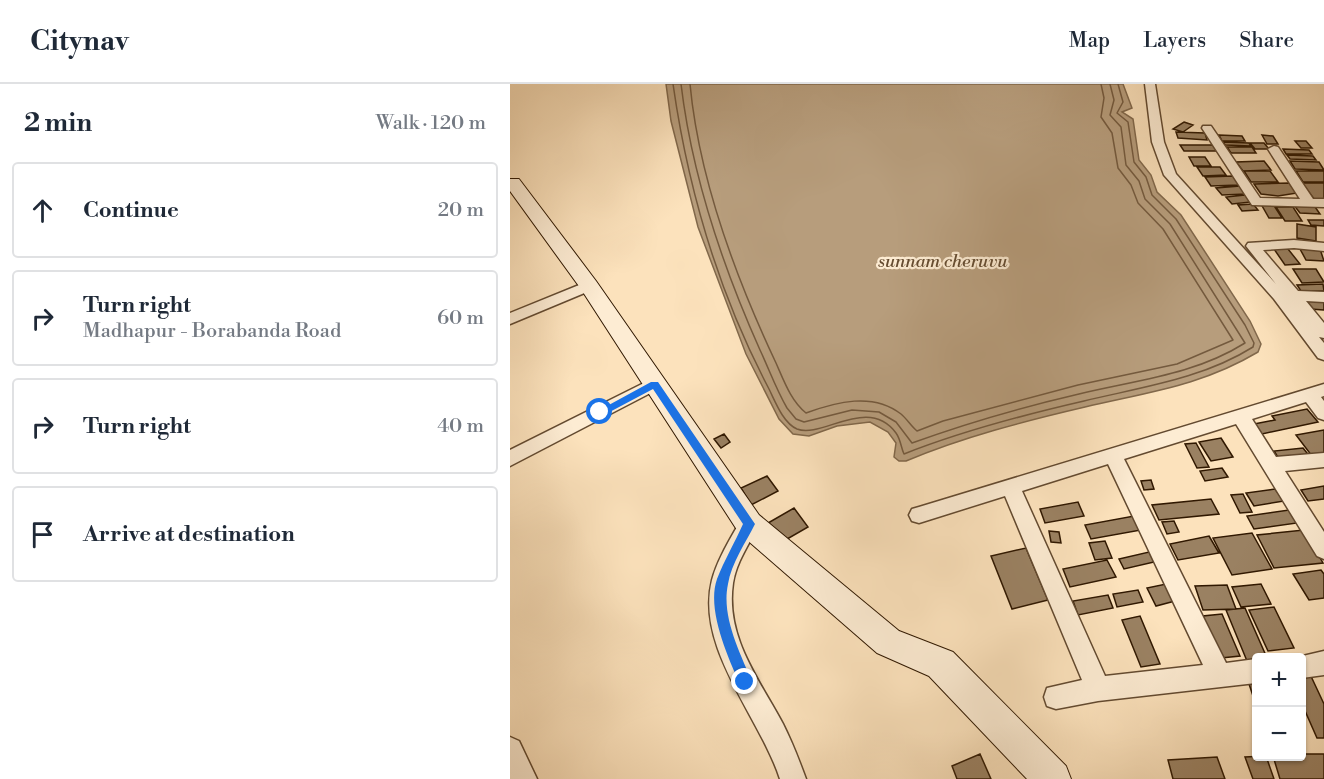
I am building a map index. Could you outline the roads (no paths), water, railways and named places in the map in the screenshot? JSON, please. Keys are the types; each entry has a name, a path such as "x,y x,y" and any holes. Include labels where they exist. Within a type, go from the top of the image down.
{"street":[{"path":"1150,84 1158,142 1170,175 1322,343"},
{"path":"1207,128 1257,202 1324,202"},
{"path":"1274,149 1309,203"},
{"path":"513,177 752,526 888,642 941,664 1053,779"},
{"path":"1322,343 1294,296 1253,246 1294,244 1324,247"},
{"path":"510,319 589,286"},
{"path":"1294,296 1324,297"},
{"path":"510,459 654,384"},
{"path":"919,516 1317,392 1324,413"},
{"path":"1240,415 1324,550"},
{"path":"1113,455 1220,675"},
{"path":"1271,465 1324,460"},
{"path":"1011,487 1098,689"},
{"path":"752,526 722,581 720,597 725,630 745,682 788,758 793,779"},
{"path":"1306,665 1324,663"},
{"path":"1056,697 1098,689 1252,671"},
{"path":"510,750 524,779"}],"water":[{"name":"sunnam cheruvu","path":"666,84 1123,84 1132,108 1122,112 1133,119 1139,160 1151,175 1157,192 1181,215 1250,321 1261,344 1258,352 1216,373 1174,387 1017,424 950,444 906,461 899,461 894,457 896,443 888,432 870,422 837,426 809,436 793,434 779,419 746,354 698,227 671,121"}]}
